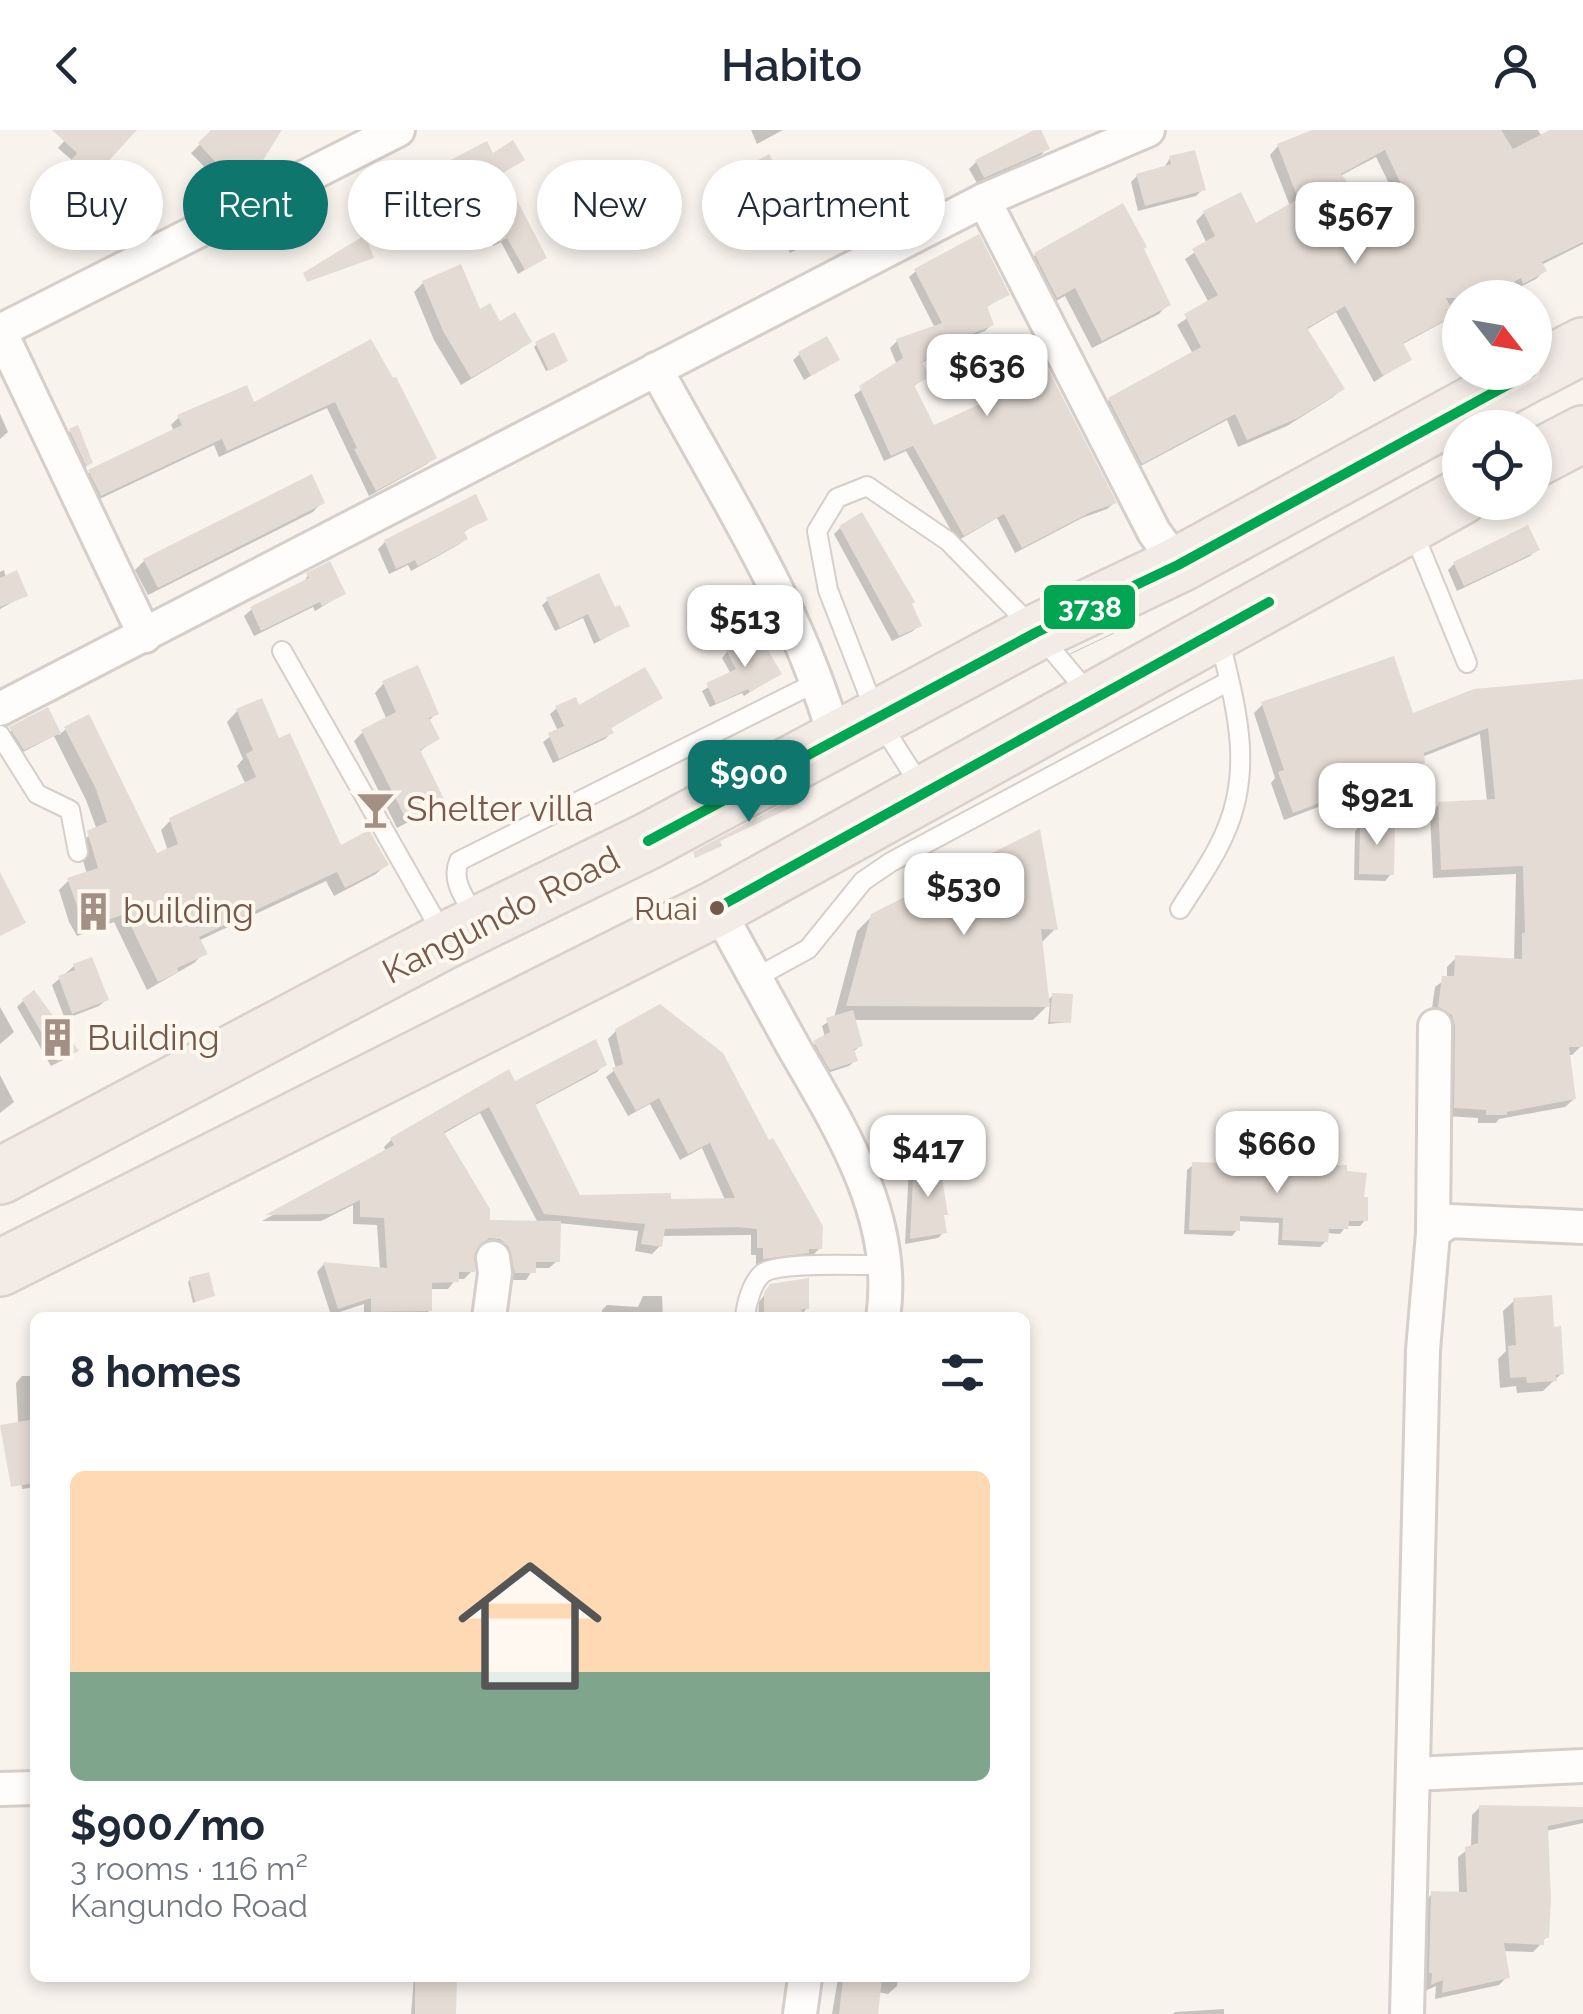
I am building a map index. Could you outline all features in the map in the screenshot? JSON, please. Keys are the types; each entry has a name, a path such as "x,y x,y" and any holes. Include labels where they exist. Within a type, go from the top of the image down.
{"highway":[{"name":"Kangundo Road","path":"1552,362 1583,346"},
{"name":"Kangundo Road","path":"0,1176 463,932 648,841 1037,632 1178,565 1501,390"},
{"path":"1552,450 1583,434"},
{"path":"0,1268 717,908 1094,700 1223,656 1410,524 1442,507"},
{"path":"845,737 858,830"}],"street":[{"path":"145,636 0,331 398,130"},
{"path":"0,709 984,200 1148,130"},
{"path":"984,200 1154,532 1178,565"},
{"path":"656,370 774,580 845,737"},
{"path":"717,908 850,1147 868,1191 884,1265 883,1312"},
{"path":"1407,2014 1422,1350 1433,1233 1434,1026"},
{"path":"1433,1233 1449,1221 1583,1227"},
{"path":"490,1312 496,1272 493,1258"},
{"path":"1413,1774 1583,1766 1583,1758"},
{"path":"0,1789 30,1788"},
{"path":"800,2014 804,1982"}],"lane":[{"path":"925,792 845,737 817,531 838,498 867,486 933,528 1037,632 1094,700"},
{"path":"1410,524 1466,663"},
{"path":"282,651 463,932"},
{"path":"755,978 808,949 863,881 1223,656 1241,730 1242,763 1236,808 1223,838 1180,909"},
{"path":"463,932 455,871 459,861 819,681"},
{"path":"0,734 37,794 70,810 78,852"},
{"path":"748,1312 756,1280 767,1270 884,1265"}],"building":[{"path":"52,130 137,130 109,160 71,160 77,153"},
{"path":"211,130 282,130 263,160 214,160 198,143"},
{"path":"1041,130 1050,149 984,178 975,160"},
{"path":"1312,130 1501,130 1513,149 1550,130 1583,130 1583,242 1542,262 1547,271 1530,280 1442,280 1442,322 1403,343 1412,360 1383,376 1345,306 1307,328 1345,389 1298,418 1247,440 1235,414 1142,464 1108,398 1201,347 1184,314 1218,295 1192,249 1215,236 1203,211 1241,192 1256,223 1298,199 1277,144","holes":["1385,150 1406,195 1373,214 1341,174"]},
{"path":"513,140 525,160 517,165 517,160 451,160 487,141 493,153"},
{"path":"1195,150 1206,190 1145,206 1136,174 1171,164 1169,156"},
{"path":"517,200 537,239 537,250 543,250 547,258 525,270 514,250 517,250"},
{"path":"1123,203 1171,305 1102,341 1075,288 1057,298 1034,253"},
{"path":"979,234 1010,295 987,306 994,325 922,362 930,377 914,385 934,425 1048,369 1117,503 1022,548 1004,514 964,536 913,446 891,456 859,386 903,358 896,339 942,323 914,269"},
{"path":"348,245 348,250 371,250 374,258 307,282 303,273"},
{"path":"461,264 480,309 490,303 500,321 515,312 532,342 471,378 443,331 422,281"},
{"path":"554,332 568,361 549,371 535,342"},
{"path":"827,336 840,360 811,376 798,352"},
{"path":"371,339 393,378 396,377 437,458 376,491 335,402 227,451 222,439 101,496 88,470 182,425 177,415 247,385 254,402"},
{"path":"78,425 93,463 86,466 69,429"},
{"path":"312,474 325,503 158,588 143,559"},
{"path":"476,494 488,520 464,531 468,539 418,566 415,560 396,569 384,540"},
{"path":"862,512 915,602 912,604 922,626 899,636 839,526"},
{"path":"1528,525 1540,550 1464,586 1453,562"},
{"path":"330,561 346,594 322,606 320,602 261,631 250,607 309,578 306,573"},
{"path":"17,570 28,596 0,607 0,578"},
{"path":"599,573 615,607 620,605 630,626 600,640 588,614 560,628 546,598"},
{"path":"757,632 782,674 750,692 748,689 716,704 706,683 736,669 726,650"},
{"path":"1394,656 1413,713 1474,689 1583,679 1583,1047 1569,1047 1576,1099 1507,1115 1454,1108 1455,1026 1452,1015 1438,1007 1442,976 1454,976 1455,955 1522,959 1525,933 1523,866 1441,870 1438,802 1495,799 1488,728 1424,753 1425,763 1293,813 1278,772 1284,770 1261,702"},
{"path":"418,665 439,714 429,718 440,739 420,750 445,801 407,821 361,730 396,712 382,681"},
{"path":"645,667 663,698 611,728 614,733 559,759 548,733 564,726 555,706 576,697 579,705"},
{"path":"262,698 279,738 290,733 341,845 369,830 389,865 345,888 337,872 199,937 208,954 158,982 125,914 87,927 79,911 67,878 98,868 87,831 107,822 96,789 64,727 89,714 157,853 178,844 169,818 256,777 246,754 253,750 236,709"},
{"path":"48,707 61,733 24,750 9,727"},
{"path":"803,793 805,797 798,800 799,804 720,841 722,846 695,858 693,852"},
{"path":"1360,822 1395,822 1394,875 1359,874"},
{"path":"1040,829 1058,930 1041,929 1050,1007 846,1006 871,914"},
{"path":"0,872 26,923 0,936"},
{"path":"92,957 109,1000 72,1014 58,976 75,970 73,964"},
{"name":"Building","path":"34,990 79,1051 58,1061 22,999"},
{"path":"1052,993 1073,994 1071,1023 1050,1022"},
{"path":"660,1004 723,1053 769,1140 773,1138 823,1226 822,1249 763,1259 763,1248 757,1248 757,1229 736,1227 665,1229 662,1247 641,1244 645,1224 544,1214 489,1107 444,1132 490,1209 490,1220 561,1221 560,1262 536,1262 536,1273 515,1273 509,1247 500,1239 489,1238 475,1250 475,1272 459,1272 459,1282 432,1283 432,1311 371,1312 371,1298 338,1309 323,1262 387,1268 384,1218 360,1217 360,1200 331,1214 265,1215 394,1145 390,1138 509,1069 515,1081 596,1039 607,1065 535,1104 580,1195 671,1193 671,1199 735,1198 710,1143 688,1154 659,1098 636,1111 612,1068 623,1064 615,1029"},
{"path":"853,1010 863,1046 854,1049 858,1061 830,1070 813,1041 830,1032 826,1018"},
{"path":"1233,1153 1265,1154 1265,1163 1317,1161 1318,1166 1347,1165 1347,1171 1367,1173 1364,1197 1368,1197 1368,1221 1349,1221 1348,1229 1329,1229 1328,1242 1282,1240 1283,1218 1240,1216 1240,1231 1189,1230 1192,1162 1233,1163"},
{"path":"914,1158 939,1159 947,1233 910,1239"},
{"path":"209,1272 215,1296 195,1302 189,1277"},
{"path":"809,1278 809,1309 764,1312 764,1293 770,1284"},
{"path":"1552,1295 1554,1327 1561,1326 1564,1374 1556,1375 1557,1381 1527,1383 1526,1377 1510,1378 1508,1346 1516,1345 1513,1298"},
{"path":"30,1420 30,1484 11,1487 0,1425"},
{"path":"1479,1805 1583,1807 1583,1819 1548,1826 1551,1899 1549,1938 1544,1938 1544,1945 1504,1943 1510,1978 1442,1993 1443,1980 1431,1985 1429,1973 1431,1891 1467,1892 1465,1847 1478,1843"},
{"path":"415,1982 457,1982 456,2014 415,2014"},
{"path":"843,1982 882,1982 878,2014 839,2014"}],"transit line":[{"name":"3738","path":"648,841 1037,632 1178,565 1498,390"},
{"name":"3738","path":"717,908 1269,602"}],"place":[{"name":"Shelter villa","path":"376,809"},
{"name":"Ruai","path":"717,908"},
{"name":"building","path":"93,911"},
{"name":"Building","path":"57,1038"}]}
